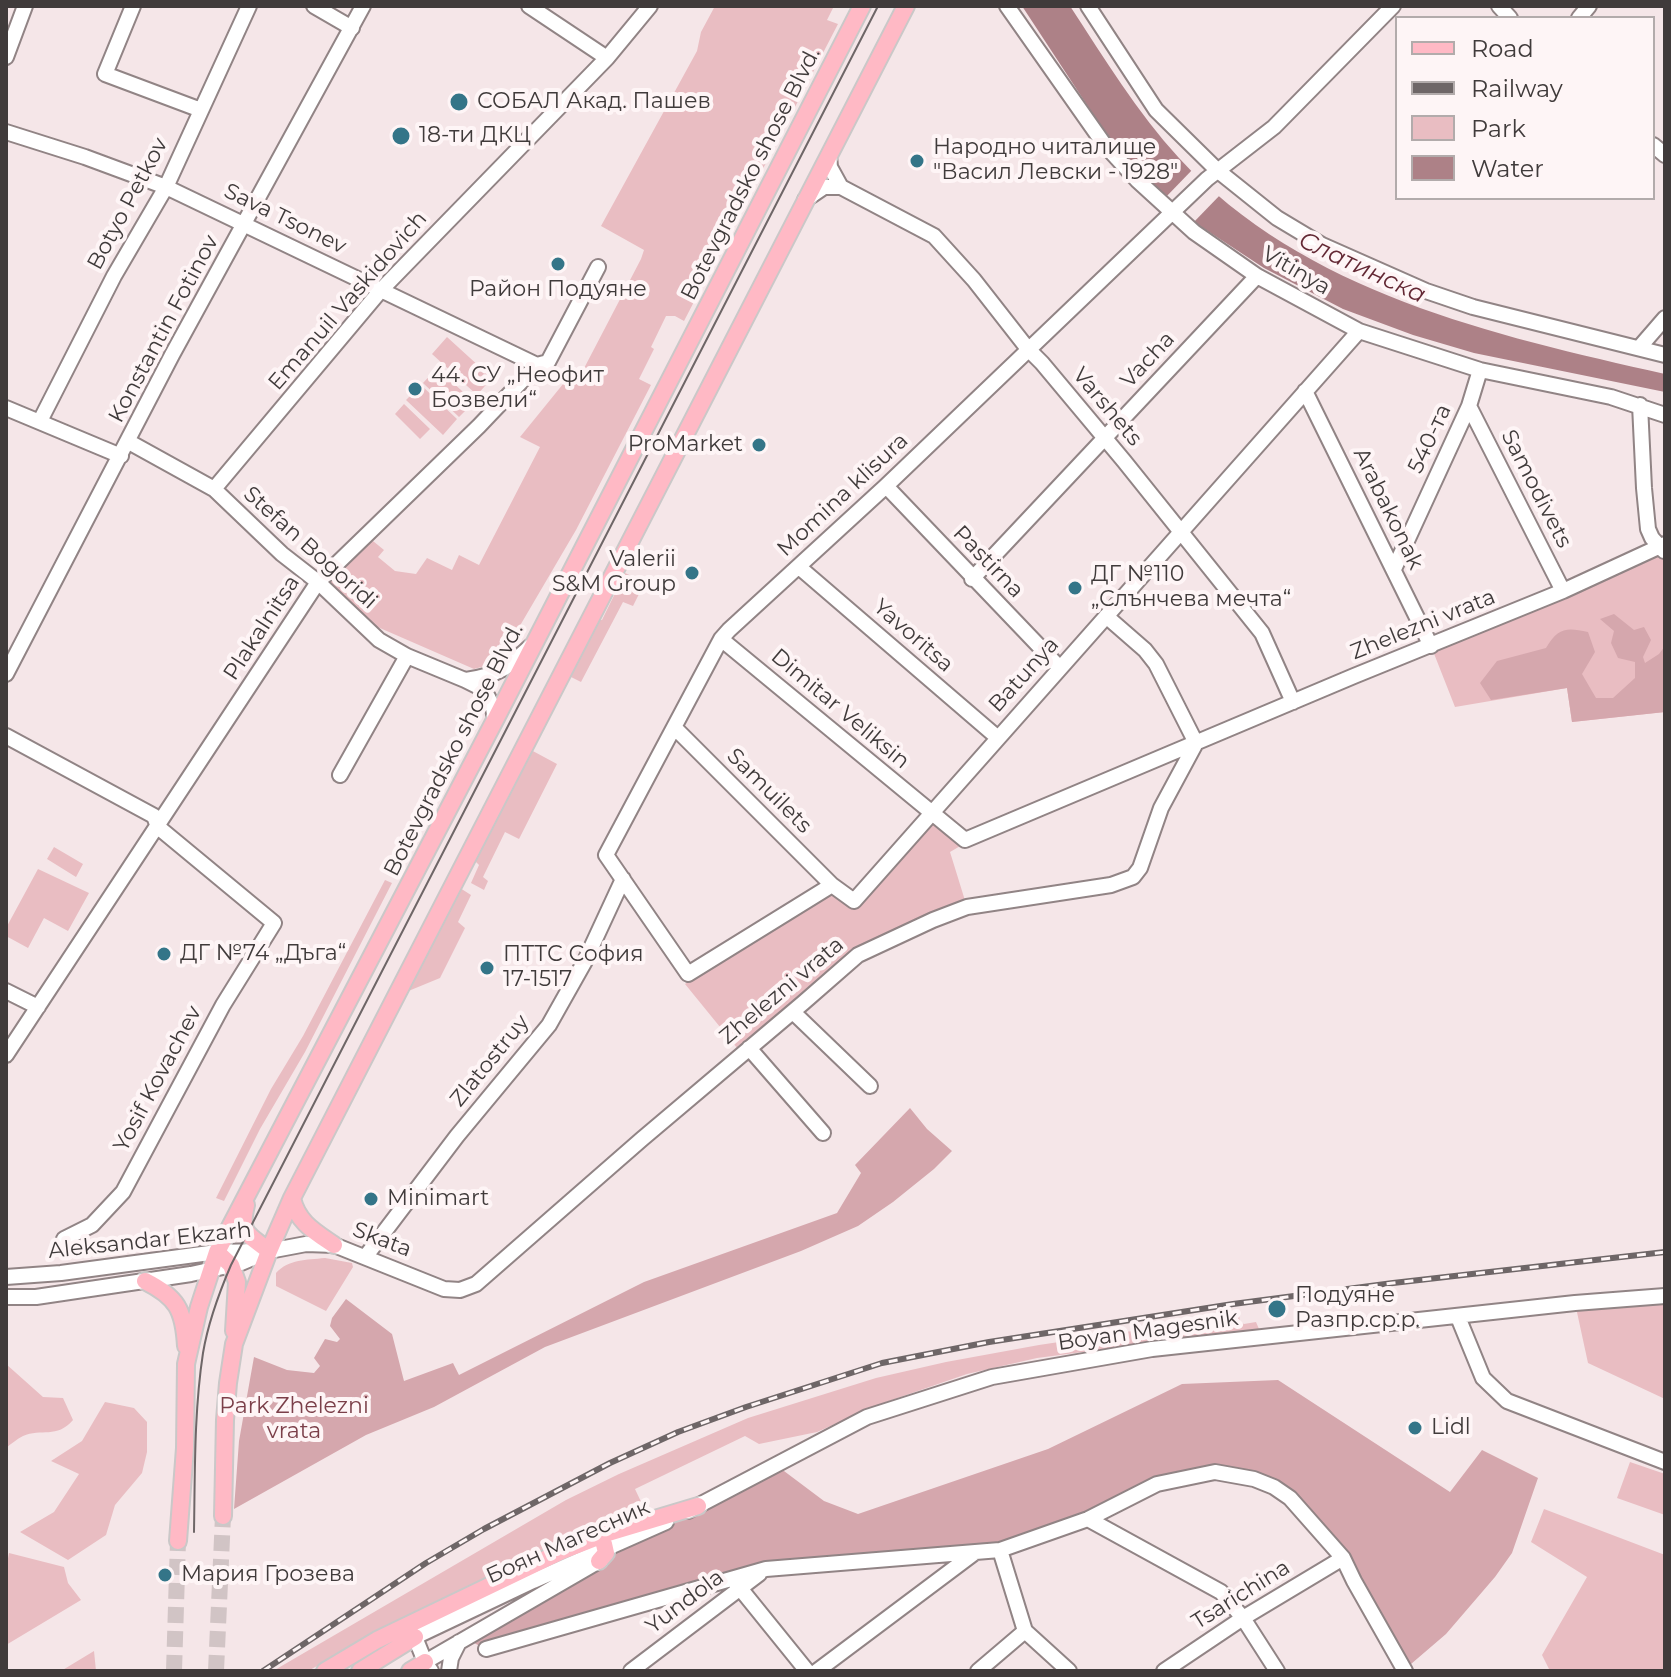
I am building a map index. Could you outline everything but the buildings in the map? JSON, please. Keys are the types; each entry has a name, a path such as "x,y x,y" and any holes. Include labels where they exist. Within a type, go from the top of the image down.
{"main road":[{"name":"Botevgradsko shose Blvd.","path":"178,1541 185,1448 186,1364 199,1307 217,1252 862,6"},
{"path":"234,1344 292,1198 906,6"},
{"path":"250,1187 242,1220 244,1229 269,1251"},
{"path":"292,1198 299,1218 334,1245"},
{"path":"217,1252 231,1265 237,1282 225,1420 223,1516"},
{"path":"145,1281 163,1290 178,1308 185,1331 186,1364"},
{"path":"325,1671 377,1640 562,1551 600,1549 698,1506"},
{"path":"360,1671 415,1637"}],"street":[{"path":"6,57 25,6"},
{"path":"133,6 105,74 201,110"},
{"name":"Botyo Petkov","path":"40,421 114,276 166,187 249,6"},
{"path":"314,6 352,28"},
{"name":"Konstantin Fotinov","path":"6,674 172,355 363,6"},
{"path":"529,6 607,58"},
{"name":"Emanuil Vaskidovich","path":"214,489 381,290 607,58 650,6"},
{"name":"Vitinya","path":"1007,6 1104,144 1137,180 1194,232 1257,276 1359,331 1480,370 1611,397 1665,415"},
{"name":"Vitinya","path":"1088,6 1156,110 1212,175 1277,218 1322,245 1405,282 1473,307 1665,355"},
{"name":"Momina klisura","path":"623,879 606,855 721,639 1212,175 1274,127 1393,6"},
{"name":"Sava Tsonev","path":"6,132 166,187 537,365"},
{"path":"805,201 824,187 841,187 830,167 829,155"},
{"name":"Varshets","path":"841,187 934,236 974,280 1262,633 1293,702"},
{"name":"Plakalnitsa","path":"6,1055 318,582 479,426 537,365 548,362 598,267"},
{"name":"Vacha","path":"972,579 1257,276"},
{"path":"1639,348 1665,318"},
{"name":"Batunya","path":"832,885 854,901 1359,331"},
{"name":"540-та","path":"1394,569 1469,406 1480,370"},
{"name":"Arabakonak","path":"1305,391 1431,646"},
{"path":"1640,405 1648,529 1663,548"},
{"name":"Samodivets","path":"1469,406 1563,591"},
{"path":"6,408 121,456"},
{"name":"Stefan Bogoridi","path":"129,442 214,489 379,640 407,656 481,688 493,708 495,720"},
{"name":"Pastirna","path":"886,486 1060,668"},
{"name":"Zhelezni vrata","path":"931,814 965,840 1663,548"},
{"name":"Yavoritsa","path":"799,567 998,738"},
{"path":"1106,616 1145,650 1156,664 1196,743"},
{"name":"Dimitar Veliksin","path":"721,639 931,814"},
{"path":"465,680 500,672 534,643"},
{"path":"340,775 407,656"},
{"name":"Samuilets","path":"675,728 832,885"},
{"path":"6,736 154,816 158,827"},
{"name":"Zhelezni vrata","path":"476,1284 858,955 967,907 1111,885 1133,877 1140,868 1161,808 1196,743"},
{"name":"Yosif Kovachev","path":"64,1239 92,1225 123,1192 223,1005 274,923 158,827"},
{"path":"623,879 688,974 832,885"},
{"name":"Zlatostruy","path":"366,1256 457,1136 549,1025 585,961 623,879"},
{"path":"6,991 38,1007"},
{"path":"793,1012 870,1086"},
{"path":"749,1048 823,1133"},
{"name":"Skata","path":"269,1251 306,1244 334,1245 444,1289 460,1290 476,1284"},
{"name":"Aleksandar Ekzarh","path":"6,1277 61,1273 217,1252 269,1251"},
{"name":"Aleksandar Ekzarh","path":"6,1297 36,1297 210,1271 269,1251"},
{"name":"Boyan Magesnik","path":"667,1521 867,1417 992,1377 1152,1349 1665,1296"},
{"path":"1458,1317 1483,1378 1507,1401 1665,1462"},
{"path":"486,1649 736,1583 766,1569 1000,1550 1088,1519 1157,1484 1215,1472 1254,1479 1290,1498 1343,1558 1405,1671"},
{"path":"1088,1519 1221,1592 1243,1618 1277,1671"},
{"name":"Боян Магесник","path":"415,1637 600,1549 667,1521"},
{"name":"Боян Магесник","path":"422,1668 600,1549"},
{"path":"1000,1550 1025,1631 1069,1671"},
{"path":"817,1671 975,1552"},
{"name":"Tsarichina","path":"1164,1671 1243,1618 1343,1558"},
{"path":"736,1583 807,1671"},
{"name":"Yundola","path":"631,1671 736,1583"},
{"path":"978,1671 1025,1631"},
{"path":"415,1637 422,1668"},
{"path":"449,1671 459,1642"}],"green space":[{"path":"715,6 834,6 827,20 838,24 684,321 675,316 666,316 639,379 651,385 576,530 518,629 509,625 499,645 501,654 496,663 474,669 373,625 328,582 362,547 373,541 384,550 378,557 395,571 416,574 427,558 452,570 459,555 479,565 540,447 520,437 572,373 580,376 641,259 644,250 601,226 697,51 701,32"},
{"path":"447,337 492,378 477,395 432,354"},
{"path":"437,368 474,402 459,417 423,383"},
{"path":"421,385 457,419 443,435 406,400"},
{"path":"404,404 430,429 420,439 395,414"},
{"path":"1660,547 1665,553 1665,712 1572,722 1567,688 1455,707 1431,646"},
{"path":"625,573 645,582 633,606 623,602 581,682 569,676"},
{"path":"1614,614 1634,630 1644,627 1651,640 1643,657 1645,663 1665,646 1665,712 1572,722 1567,688 1491,700 1480,683 1497,661 1546,648 1559,633 1574,630 1588,632 1595,652 1582,674 1596,698 1613,698 1635,678 1635,662 1618,658 1611,643 1614,631 1600,619"},
{"path":"531,750 557,764 519,839 505,832 483,877 488,881 484,890 471,883 479,865 475,861"},
{"path":"929,819 962,845 950,852 967,907 858,955 742,1054 685,984 832,892 852,907"},
{"path":"54,847 83,864 76,877 47,859"},
{"path":"38,869 89,893 68,931 44,918 28,948 6,936 6,928"},
{"path":"385,880 392,883 305,1052 260,1129 224,1201 216,1198 271,1089 303,1036"},
{"path":"460,888 471,895 458,922 465,928 440,978 406,992"},
{"name":"Park Zhelezni vrata","path":"910,1108 927,1129 952,1151 893,1202 858,1226 801,1251 545,1347 434,1407 366,1435 234,1509 239,1441 254,1357 287,1370 314,1373 320,1366 314,1358 325,1339 337,1342 340,1339 330,1326 346,1299 392,1334 404,1381 453,1363 459,1375 644,1282 837,1213 861,1173 855,1165"},
{"path":"325,1258 352,1263 353,1267 326,1311 276,1286 276,1273 286,1265"},
{"path":"1665,1296 1665,1399 1588,1363 1575,1303"},
{"path":"1239,1315 1240,1322 1256,1322 1259,1329 1037,1358 967,1374 886,1402 817,1432 759,1444 745,1436 635,1489 643,1506 469,1586 308,1671 273,1671 566,1500 748,1418 876,1378 946,1362"},
{"path":"6,1364 43,1397 63,1398 73,1420 55,1431 23,1436 6,1448"},
{"path":"1278,1380 1450,1492 1482,1450 1538,1478 1512,1553 1446,1634 1404,1670 1354,1581 1274,1487 1193,1476 1000,1550 766,1569 486,1649 466,1639 667,1521 776,1465 824,1501 858,1514 1048,1449 1182,1384"},
{"path":"105,1402 134,1408 147,1422 147,1452 142,1473 115,1505 106,1535 68,1560 20,1532 54,1512 79,1474 51,1461 82,1441"},
{"path":"1630,1462 1665,1474 1665,1515 1617,1498"},
{"path":"1544,1509 1665,1555 1665,1671 1550,1671 1542,1655 1587,1577 1531,1542"},
{"path":"9,1553 64,1567 68,1583 81,1600 6,1645 6,1569"},
{"path":"94,1651 96,1671 61,1671"}],"water":[{"path":"1022,6 1070,6 1135,103 1179,158 1229,204 1283,243 1342,275 1404,302 1534,343 1665,374 1665,392 1474,353 1413,335 1343,309 1264,268 1194,222 1145,178 1106,134"}],"pier":[{"path":"1194,168 1222,193 1191,225 1164,199"}],"tunnel":[{"path":"216,1671 223,1516"},
{"path":"174,1671 178,1541"}],"tram line":[{"path":"194,1532 196,1420 203,1353 214,1308 231,1265 878,6"}],"railway":[{"path":"263,1671 426,1563 610,1463 678,1432 882,1363 989,1342 1233,1304 1665,1252"}],"place":[{"name":"СОБАЛ Акад. Пашев","path":"459,102"},
{"name":"18-ти ДКЦ","path":"401,136"},
{"name":"Народно читалище \"Васил Левски - 1928\"","path":"917,161"},
{"name":"Район Подуяне","path":"558,264"},
{"name":"44. СУ „Неофит Бозвели“","path":"415,389"},
{"name":"ProMarket","path":"759,445"},
{"name":"Valerii S&M Group","path":"692,573"},
{"name":"ДГ №110 „Слънчева мечта“","path":"1075,588"},
{"name":"ДГ №74 „Дъга“","path":"164,954"},
{"name":"ПТТС София 17-1517","path":"487,968"},
{"name":"Minimart","path":"371,1199"},
{"name":"Подуяне Разпр.ср.р.","path":"1277,1309"},
{"name":"Lidl","path":"1415,1428"},
{"name":"Мария Грозева","path":"165,1575"}],"water label":[{"name":"Слатинска","path":"1362,268"}]}
